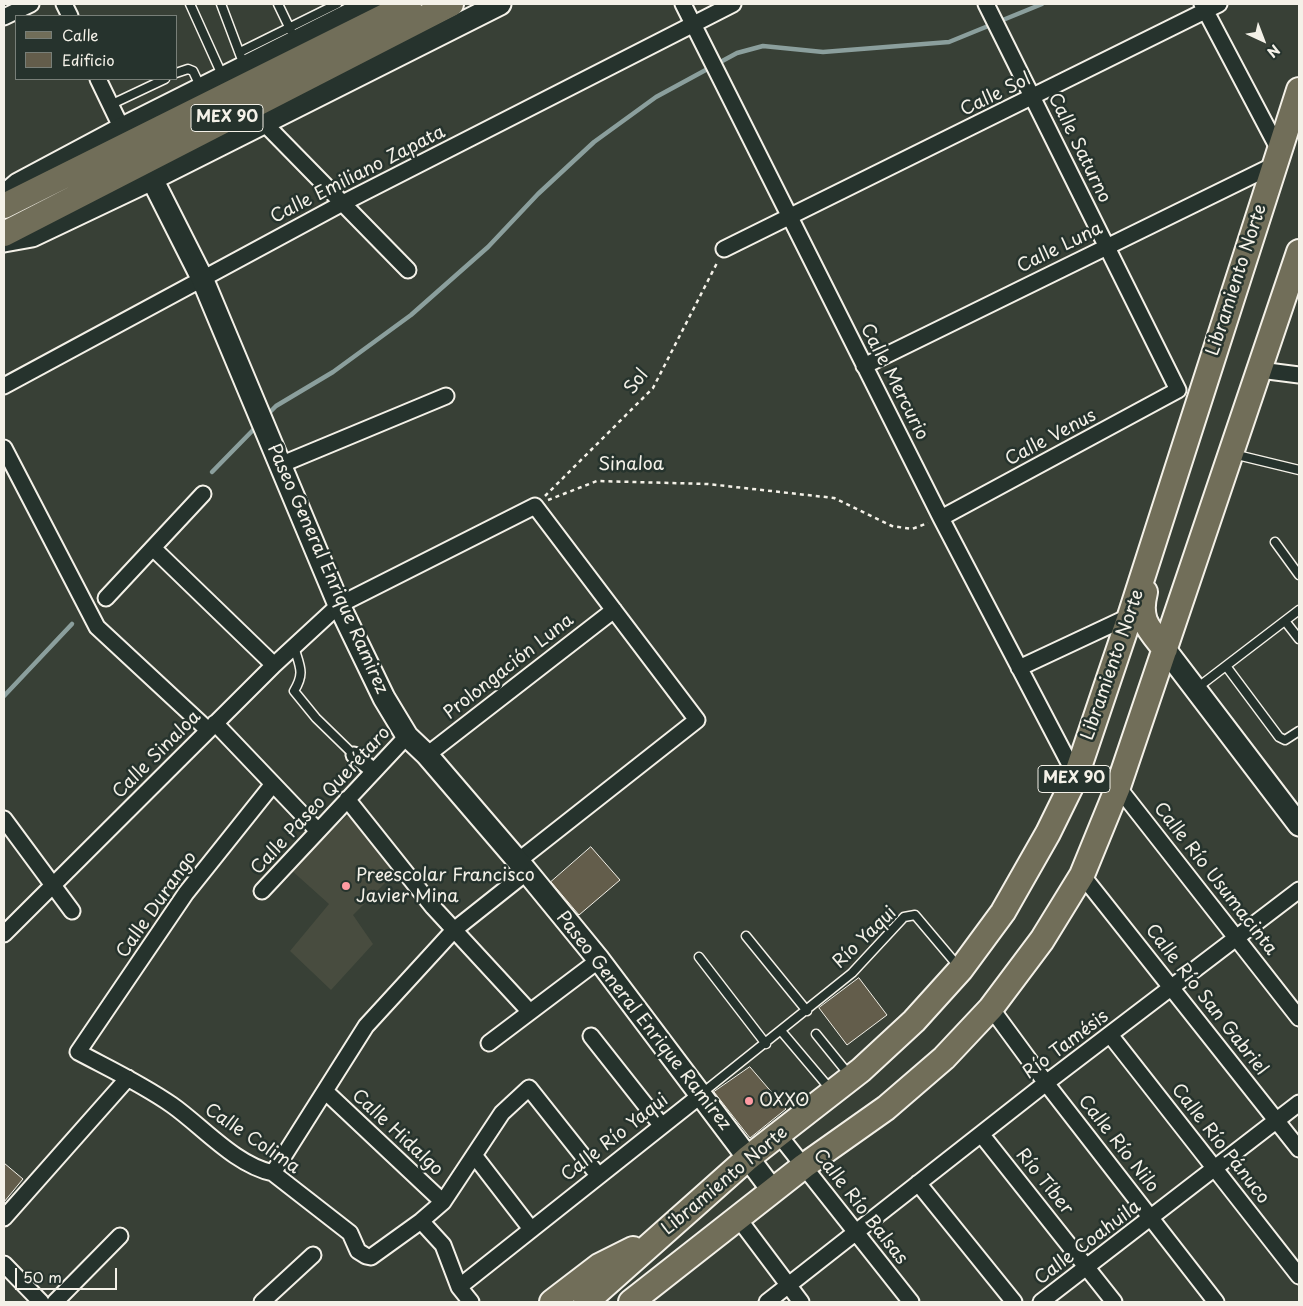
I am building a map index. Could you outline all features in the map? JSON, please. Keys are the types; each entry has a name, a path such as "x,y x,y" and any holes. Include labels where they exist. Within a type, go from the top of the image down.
{"main road":[{"name":"MEX 90","path":"4,234 136,153 409,4"},
{"name":"MEX 90","path":"4,206 136,153 446,16"},
{"name":"Libramiento Norte","path":"586,1302 659,1235 748,1158 851,1078 914,1021 961,969 1003,912 1048,833 1076,776 1130,616 1299,90"},
{"name":"Libramiento Norte","path":"631,1302 804,1166 886,1108 944,1058 992,1008 1042,940 1082,875 1118,787 1299,252"},
{"path":"1162,515 1166,525 1144,594 1142,610 1146,625 1165,649"},
{"path":"552,1302 599,1266 659,1235"}],"street":[{"path":"4,16 31,4"},
{"path":"4,241 32,236 136,153 201,88 222,77 242,59 292,34 370,4"},
{"path":"4,196 18,184 136,153 264,124 446,16 500,4"},
{"name":"Calle Mercurio","path":"683,4 941,518 1076,776"},
{"name":"Calle Emiliano Zapata","path":"4,386 341,204 733,4"},
{"path":"1209,6 1276,158"},
{"name":"Calle Sol","path":"724,249 1033,98 1209,6"},
{"name":"Calle Saturno","path":"989,10 1178,390"},
{"path":"98,80 136,153"},
{"path":"264,124 408,270"},
{"name":"Paseo General Enrique Ramirez","path":"136,153 202,278 340,605 384,698 408,736 427,754 523,867 598,960 772,1191"},
{"name":"Calle Luna","path":"864,366 1107,246 1276,158"},
{"path":"1260,370 1299,375"},
{"name":"Calle Venus","path":"941,518 1178,390"},
{"path":"280,465 446,396"},
{"path":"4,448 97,627 273,784 318,832"},
{"path":"106,598 203,494"},
{"path":"272,1173 366,1026 454,930 479,910 523,867 697,720 535,506 340,605"},
{"path":"153,548 274,665"},
{"name":"Calle Sinaloa","path":"4,934 274,665 340,605"},
{"name":"Prolongación Luna","path":"427,754 614,610"},
{"path":"1019,668 1130,616"},
{"path":"1165,649 1299,825"},
{"name":"Calle Paseo Querétaro","path":"262,891 408,736"},
{"path":"354,755 374,771"},
{"name":"Calle Durango","path":"78,1052 186,893 273,784"},
{"name":"Calle Río Usumacinta","path":"1118,787 1237,936 1299,1018"},
{"path":"347,800 433,907 530,1012"},
{"path":"4,819 54,884 72,911"},
{"name":"Calle Río San Gabriel","path":"1082,875 1299,1149"},
{"name":"Río Tamésis","path":"767,1302 1046,1083 1111,1036 1237,936 1299,890"},
{"path":"489,1043 598,960"},
{"name":"Calle Río Nilo","path":"992,1008 1046,1083 1153,1217 1216,1302"},
{"path":"591,1036 662,1126"},
{"name":"Calle Río Pánuco","path":"1111,1036 1299,1276"},
{"name":"Calle Colima","path":"78,1052 128,1078 172,1105 223,1146 262,1171 272,1173 350,1232 358,1251 366,1256 372,1257 421,1221"},
{"path":"4,1218 128,1078"},
{"path":"471,1302 459,1287 443,1245 421,1221 443,1202 502,1113 529,1088 598,1175"},
{"name":"Calle Hidalgo","path":"324,1092 443,1202"},
{"name":"Calle Río Yaqui","path":"459,1287 701,1095"},
{"name":"Calle Coahuila","path":"1041,1302 1299,1103"},
{"name":"Río Tíber","path":"981,1134 1114,1302"},
{"name":"Calle Río Balsas","path":"779,1135 911,1302"},
{"path":"474,1155 532,1229"},
{"path":"918,1183 1014,1302"},
{"path":"738,1218 802,1302"},
{"path":"55,1302 120,1236"},
{"path":"262,1302 313,1255"},
{"path":"4,1264 41,1302"}],"lane":[{"path":"190,4 222,77"},
{"path":"221,4 242,59"},
{"path":"278,4 292,34 337,4"},
{"path":"178,72 188,69 192,71 201,88"},
{"path":"110,105 162,80"},
{"path":"1231,453 1299,470"},
{"path":"1275,542 1299,576"},
{"path":"1196,690 1299,610"},
{"path":"1285,621 1299,639"},
{"path":"294,647 302,672 301,679 294,691 316,718 354,755"},
{"path":"1226,666 1279,737 1285,740 1299,731"},
{"name":"Río Yaqui","path":"782,1032 852,973 904,917 915,915 961,969"},
{"path":"746,936 807,1010"},
{"path":"699,957 766,1044"},
{"path":"782,1032 832,1092"},
{"name":"Calle Río Yaqui","path":"701,1095 782,1032"},
{"path":"816,1034 851,1078"}],"path":[{"name":"Sol","path":"535,506 653,388 724,249"},
{"name":"Sinaloa","path":"535,506 597,481 708,484 834,498 892,526 912,528 941,518"}],"shaded area":[{"name":"Preescolar Francisco Javier Mina","path":"351,812 400,868 353,915 373,944 331,990 290,951 329,904 290,869"}],"building":[{"path":"591,847 620,880 579,915 551,882"},
{"path":"859,978 887,1015 847,1045 819,1008"},
{"name":"OXXO","path":"750,1067 786,1109 750,1138 714,1092"},
{"path":"4,1163 23,1179 4,1202"}],"waterway":[{"path":"267,415 276,406 333,372 411,315 488,247 538,194 594,142 656,97 737,53 763,46 823,52 949,42 1042,4"},
{"path":"212,472 257,426"},
{"path":"4,696 72,624"}],"place":[{"name":"Preescolar Francisco Javier Mina","path":"346,886"},
{"name":"OXXO","path":"749,1101"}]}
